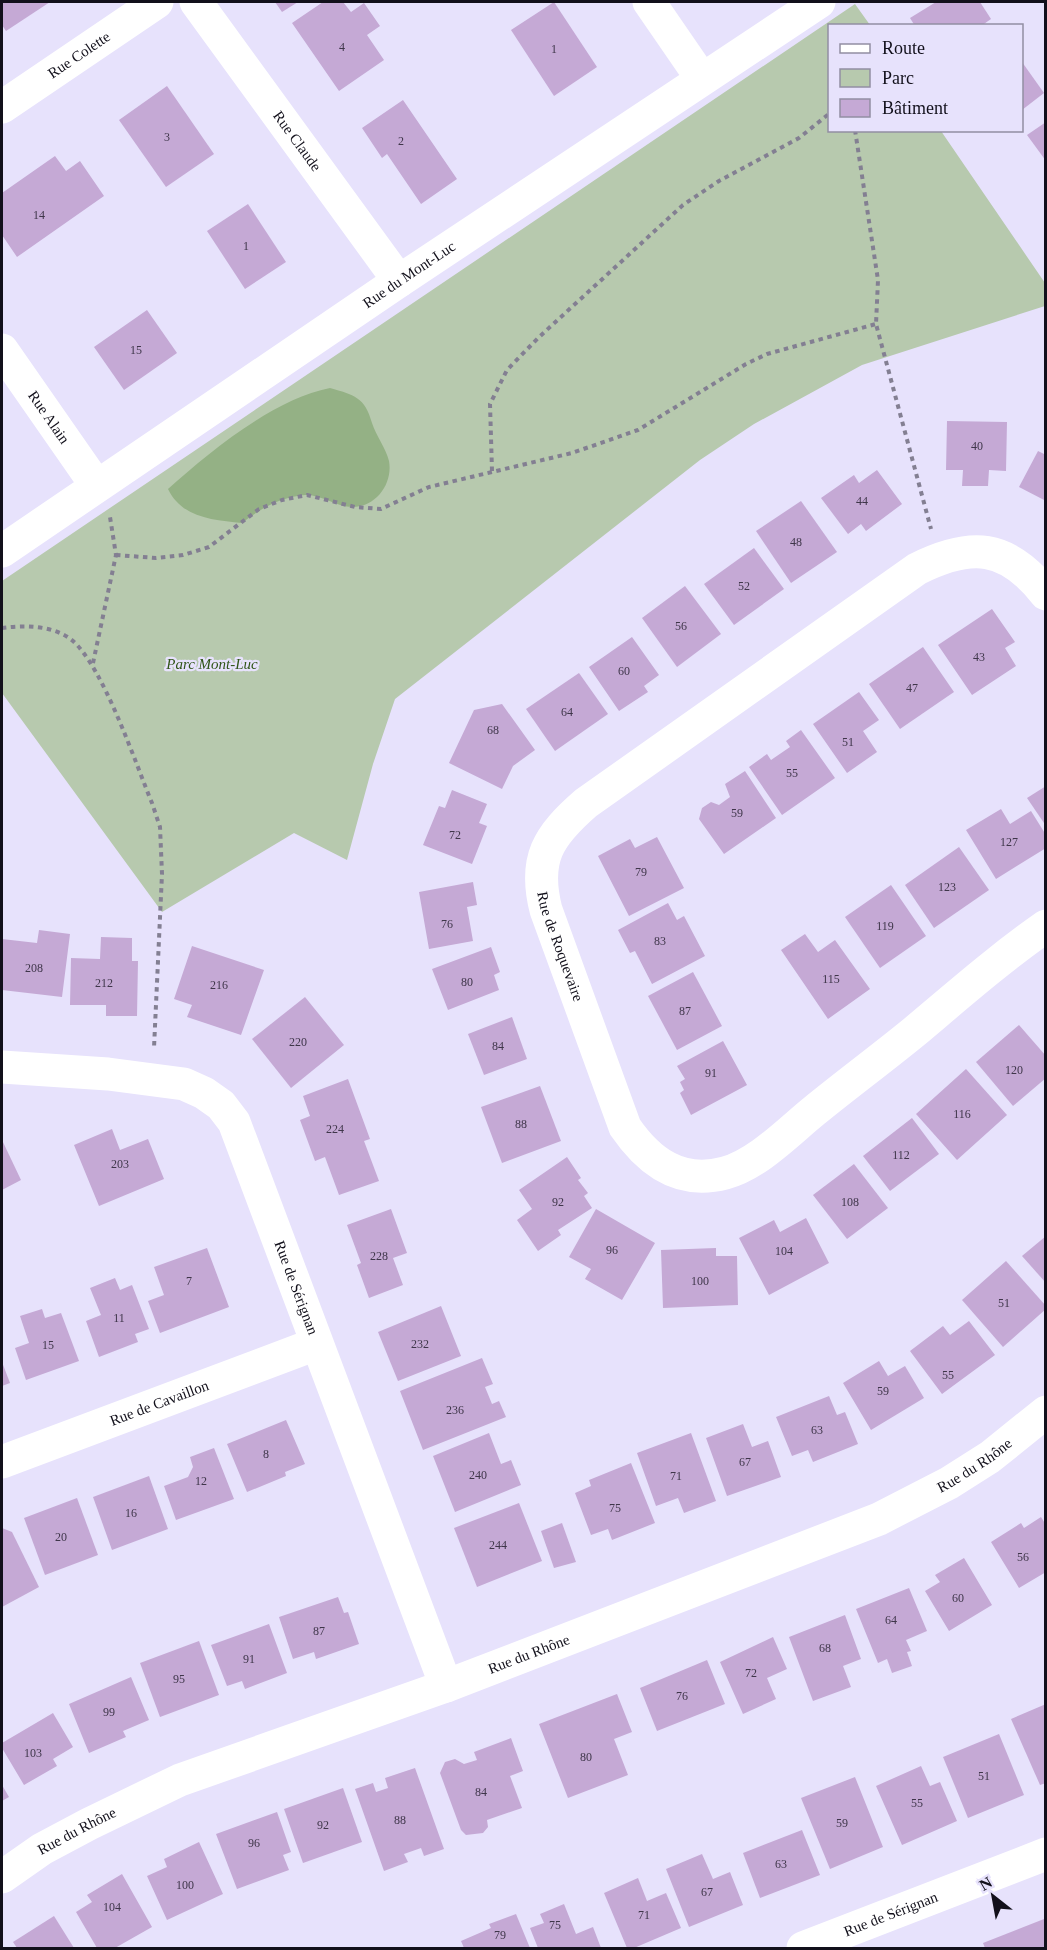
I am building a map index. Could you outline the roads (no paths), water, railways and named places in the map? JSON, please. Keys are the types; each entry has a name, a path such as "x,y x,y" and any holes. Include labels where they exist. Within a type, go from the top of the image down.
{"street":[{"name":"Rue Colette","path":"2,107 157,2"},
{"name":"Rue Claude","path":"196,2 399,281"},
{"path":"649,2 702,79"},
{"name":"Rue du Mont-Luc","path":"2,551 399,281 819,2"},
{"name":"Rue Alain","path":"2,350 96,485"},
{"name":"Rue de Roquevaire","path":"1046,594 1029,573 1012,560 990,552 962,551 939,558 917,569 586,803 563,823 550,842 542,864 540,887 546,910 625,1127 641,1150 661,1165 683,1173 704,1176 726,1173 764,1151 915,1031 979,975 1046,926"},
{"name":"Rue de Sérignan","path":"2,1067 152,1078 184,1084 204,1093 221,1105 234,1122 446,1686"},
{"name":"Rue de Cavaillon","path":"2,1462 316,1344"},
{"name":"Rue du Rhône","path":"2,1877 42,1849 136,1799 169,1785 446,1686 879,1519 949,1483 990,1456 1046,1412"},
{"name":"Rue de Sérignan","path":"803,1948 1046,1854"}],"park label":[{"name":"Parc Mont-Luc","path":"212,664"}]}
